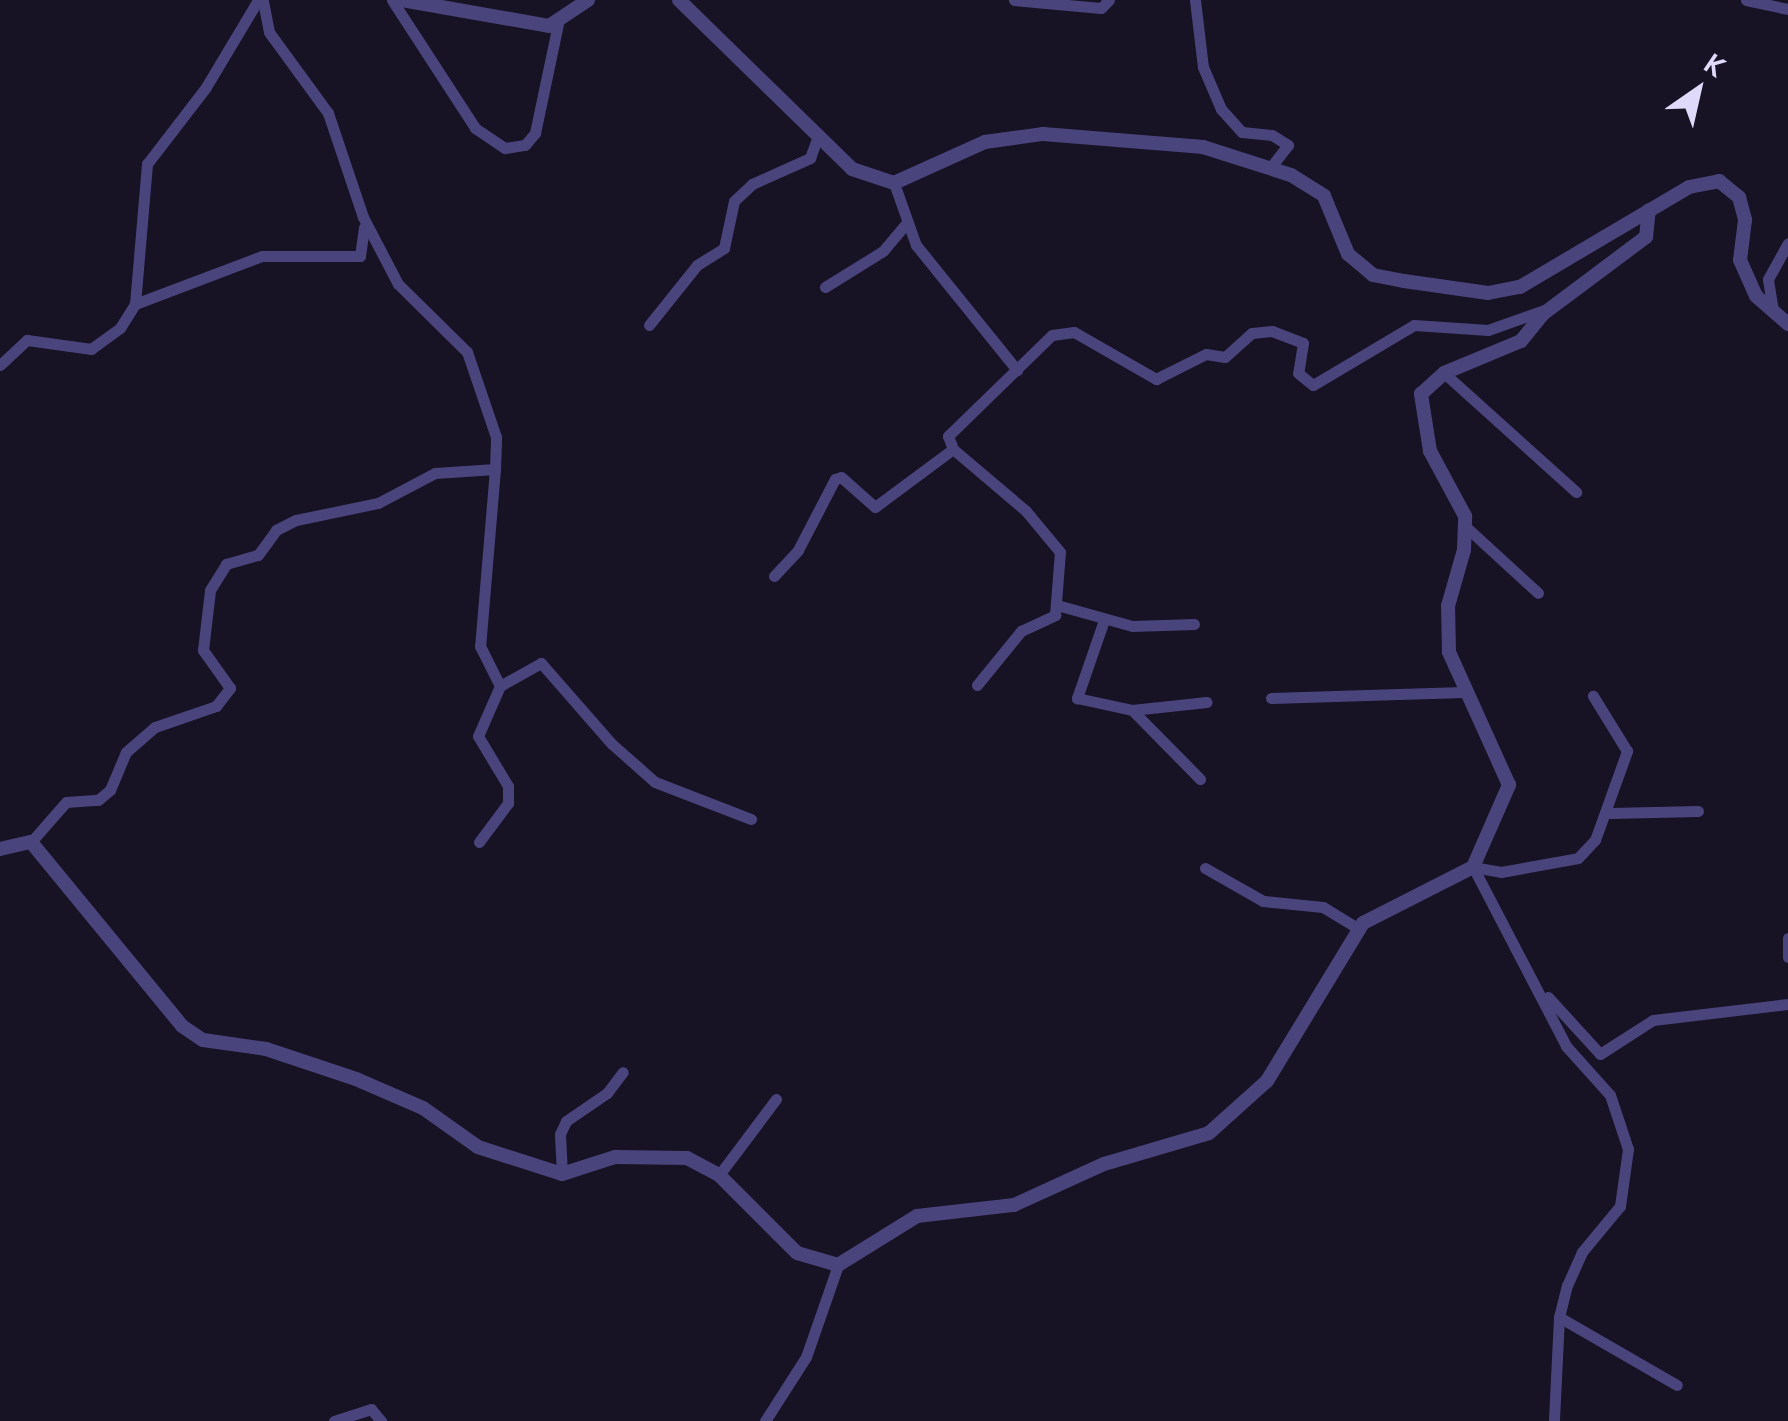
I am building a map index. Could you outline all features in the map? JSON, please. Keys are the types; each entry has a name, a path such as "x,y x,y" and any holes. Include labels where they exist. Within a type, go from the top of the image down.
{"street":[{"path":"260,0 269,32 328,113 363,217 398,284 467,352 496,438 480,646 500,686"},
{"path":"0,365 27,340 91,349 120,328 135,304 147,164 206,87 260,0"},
{"path":"392,0 475,128 505,148 525,145 535,134 558,24 588,0"},
{"path":"402,0 516,23 558,24"},
{"path":"679,0 816,139 852,168 894,183 985,142 1042,134 1203,146 1270,168 1324,196 1348,254 1374,276 1488,293 1520,287 1689,186 1719,181 1729,189 1745,220 1740,260 1756,296 1773,315 1788,324"},
{"path":"1014,0 1100,8 1109,0"},
{"path":"1195,0 1204,67 1222,109 1242,132 1272,135 1288,145 1270,168"},
{"path":"1746,0 1788,9"},
{"path":"649,325 698,265 724,248 734,201 752,184 810,158 816,139"},
{"path":"894,183 904,225 1017,370"},
{"path":"1538,593 1465,526 1420,421 1421,394 1444,374 1520,341 1551,308 1646,238 1649,210"},
{"path":"135,304 262,256 360,256 363,217"},
{"path":"826,288 883,252 904,225"},
{"path":"1773,315 1768,279 1788,243"},
{"path":"976,685 1021,631 1054,615 1060,552 1026,512 953,449 948,436 1052,335 1064,332 1156,379 1206,354 1225,357 1252,333 1272,331 1304,344 1298,373 1314,385 1414,325 1488,330 1551,308"},
{"path":"1444,374 1576,492"},
{"path":"774,576 798,550 835,480 841,477 876,507 953,449"},
{"path":"0,849 32,842 66,802 98,800 110,790 126,752 155,727 216,706 230,688 203,650 210,590 226,564 258,554 276,530 296,520 378,503 435,474 495,469"},
{"path":"765,1421 806,1357 838,1266 918,1216 1014,1205 1104,1164 1209,1133 1267,1081 1359,929 1472,866 1509,785 1503,760 1464,692 1448,652 1448,606 1465,526"},
{"path":"1057,605 1104,620 1194,624"},
{"path":"1104,620 1076,694 1132,710 1206,702"},
{"path":"479,842 508,803 508,786 478,736 500,686 542,663 612,744 655,782 751,820"},
{"path":"1271,698 1464,692"},
{"path":"1472,866 1501,872 1578,858 1610,813 1627,751 1592,696"},
{"path":"1132,710 1200,779"},
{"path":"1610,813 1698,811"},
{"path":"32,842 182,1026 203,1040 266,1050 356,1078 423,1108 478,1148 562,1174 615,1157 665,1154 719,1175 797,1253 838,1266"},
{"path":"1472,866 1544,995 1566,1046 1610,1096 1628,1150 1620,1206 1582,1252 1559,1317 1554,1421"},
{"path":"1205,868 1264,901 1323,908 1359,929"},
{"path":"1788,938 1788,957"},
{"path":"1544,995 1600,1054 1653,1020 1788,1004"},
{"path":"562,1174 560,1134 566,1122 608,1094 623,1072"},
{"path":"719,1175 776,1098"},
{"path":"1559,1317 1676,1385"},
{"path":"334,1421 372,1409 381,1421"}]}
